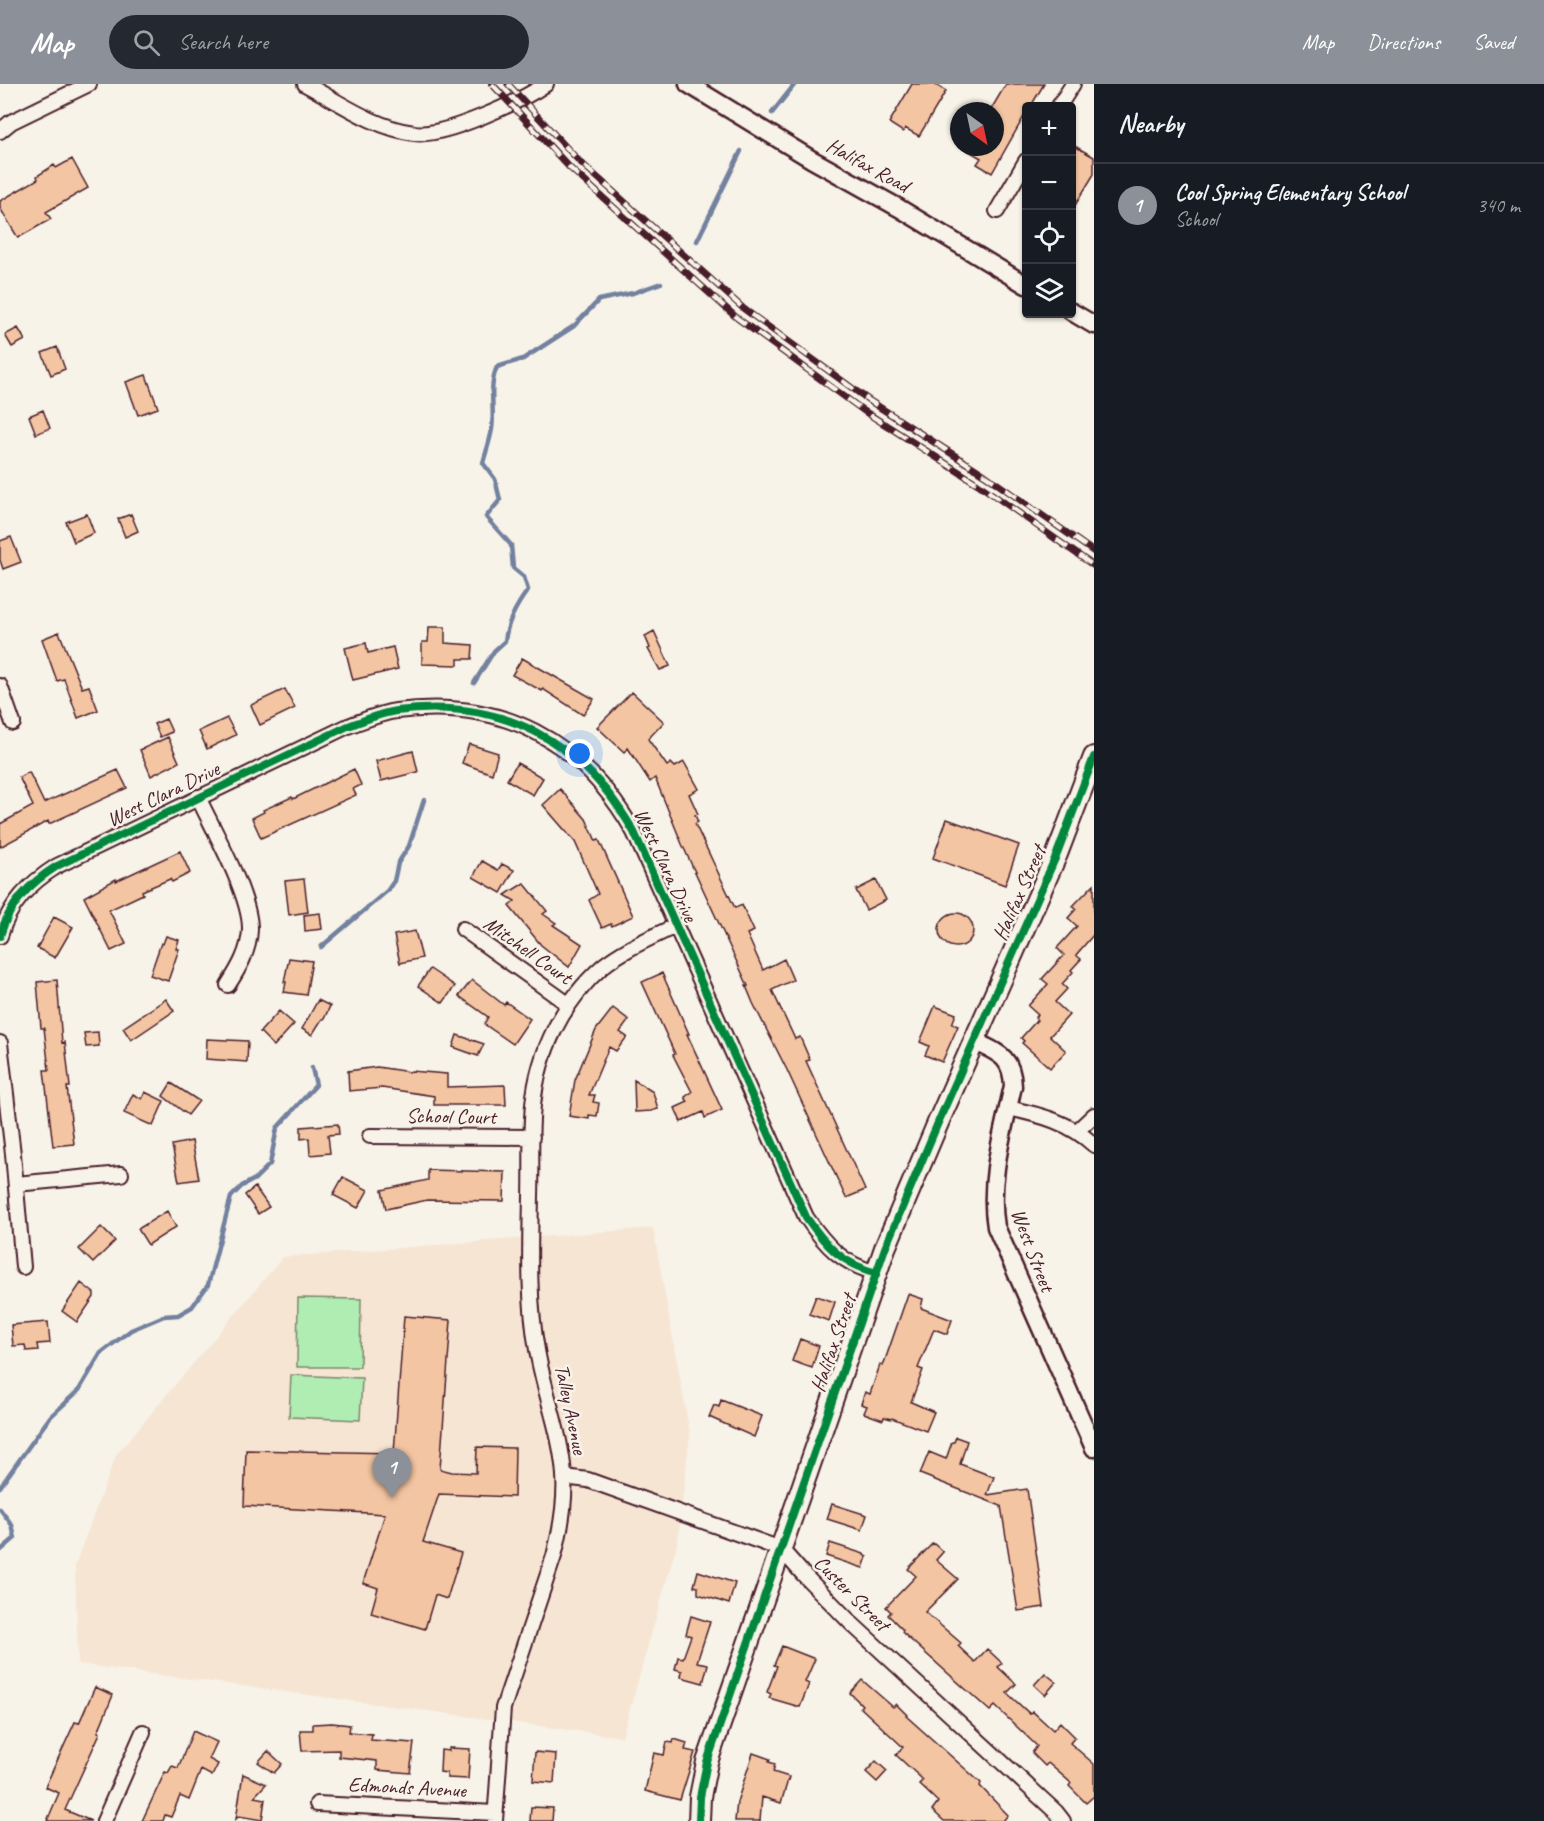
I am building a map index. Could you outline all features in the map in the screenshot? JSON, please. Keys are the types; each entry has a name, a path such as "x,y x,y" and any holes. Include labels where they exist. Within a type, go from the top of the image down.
{"main road":[{"name":"Halifax Street","path":"699,1821 700,1797 707,1762 877,1273 940,1118 1057,854 1094,757"}],"street":[{"path":"0,131 11,122 88,84"},
{"path":"305,84 377,122 416,134 430,133 498,110 546,84"},
{"name":"Halifax Road","path":"688,84 1022,283"},
{"path":"1062,102 1073,84"},
{"path":"997,211 1022,168"},
{"path":"1076,315 1094,325"},
{"path":"0,686 13,723"},
{"name":"West Clara Drive","path":"0,936 13,906 26,889 57,866 330,734 393,711 438,709 485,713 514,723 563,748 603,785 621,810 634,832 806,1217 820,1237 846,1261 861,1269 877,1273"},
{"path":"198,796 234,870 250,926 246,952 228,985"},
{"name":"Talley Avenue","path":"495,1817 503,1708 560,1535 564,1508 564,1477 553,1416 540,1365 533,1312 532,1137 533,1105 537,1080 546,1049 568,1004 585,984 604,965 628,949 675,926"},
{"name":"Mitchell Court","path":"462,929 568,1004"},
{"name":"West Street","path":"974,1041 1002,1055 1013,1075 1013,1086 993,1188 996,1227 1094,1448"},
{"path":"0,1043 23,1267"},
{"path":"1008,1108 1060,1122 1077,1131 1094,1145"},
{"path":"1077,1131 1094,1115"},
{"name":"School Court","path":"370,1136 532,1137"},
{"path":"16,1184 121,1174"},
{"name":"Custer Street","path":"564,1477 588,1480 781,1549 852,1624 1056,1812 1063,1821"},
{"path":"104,1821 143,1732"},
{"name":"Edmonds Avenue","path":"317,1804 495,1817"}],"shaded area":[{"path":"653,1228 690,1434 678,1540 622,1737 78,1664 75,1565 116,1455 283,1257"}],"green space":[{"path":"298,1298 361,1299 360,1367 297,1367"},
{"path":"291,1375 362,1378 360,1420 289,1417"}],"building":[{"path":"912,84 934,84 946,91 919,136 905,128 903,132 889,123"},
{"path":"1006,84 1044,84 1033,102 1022,102 1022,120 1004,152 1004,102 995,102"},
{"path":"1076,147 1094,157 1094,174 1076,204"},
{"path":"978,156 1002,156 992,173 977,164 981,158"},
{"path":"72,159 88,188 46,212 51,219 18,238 0,208 0,201 38,179 37,176 54,165 56,168"},
{"path":"18,328 25,340 12,347 5,335"},
{"path":"57,347 65,369 51,375 42,353"},
{"path":"146,375 158,408 138,415 126,382"},
{"path":"43,410 50,428 36,434 29,416"},
{"path":"87,514 94,533 74,542 66,522"},
{"path":"131,514 138,531 125,537 118,519"},
{"path":"11,537 21,562 3,569 0,560 0,541"},
{"path":"429,627 445,627 445,643 473,645 472,659 458,659 458,665 422,664 422,642 428,642"},
{"path":"654,631 670,666 660,670 648,649 650,648 645,636"},
{"path":"59,632 82,688 89,686 98,710 78,718 64,679 57,681 42,639"},
{"path":"366,643 368,653 393,647 398,669 353,680 345,648"},
{"path":"522,658 594,699 583,715 543,689 542,691 512,675"},
{"path":"285,689 295,708 260,725 251,705"},
{"path":"632,692 664,722 648,739 667,766 671,763 675,767 684,762 699,789 689,794 698,814 695,815 698,822 695,824 735,908 742,905 754,931 747,934 763,970 784,959 793,980 772,990 795,1039 800,1037 810,1060 806,1061 865,1190 846,1198 787,1070 753,1003 746,986 748,986 682,844 655,778 650,782 628,748 624,752 597,727"},
{"path":"227,718 236,735 207,749 199,731"},
{"path":"166,719 172,732 160,737 154,724"},
{"path":"168,737 179,762 151,776 140,750"},
{"path":"469,744 498,753 492,774 462,763"},
{"path":"413,751 418,772 381,781 376,761"},
{"path":"517,763 543,778 533,795 507,780"},
{"path":"354,769 361,785 353,789 356,795 261,838 252,818 264,812 263,810 292,797 293,799"},
{"path":"118,770 127,788 49,824 48,821 0,847 0,824 33,806 19,777 29,772 44,803"},
{"path":"560,789 586,819 596,841 599,840 633,916 612,926 611,924 602,928 589,900 598,894 575,842 543,805"},
{"path":"947,819 1019,845 1005,885 933,858"},
{"path":"180,851 190,873 172,882 170,879 142,891 143,894 109,910 126,944 111,951 84,897 116,879 116,881"},
{"path":"482,861 498,870 502,864 514,870 501,893 473,877"},
{"path":"304,879 308,912 289,915 285,881"},
{"path":"876,880 886,900 866,910 856,890"},
{"path":"524,883 547,911 543,914 556,923 553,925 582,944 569,967 541,945 509,906 515,901 505,895"},
{"path":"1094,884 1094,934 1076,955 1081,959 1062,984 1067,989 1055,1002 1069,1015 1050,1036 1066,1051 1050,1068 1022,1043 1024,1041 1021,1038 1037,1020 1035,1018 1038,1015 1028,1006 1048,984 1042,979 1064,955 1057,948 1077,926 1068,918 1076,909 1073,906"},
{"path":"320,913 322,929 305,931 304,915"},
{"path":"956,913 968,918 973,930 968,942 956,947 944,942 939,930 944,918"},
{"path":"54,917 73,927 55,958 37,948"},
{"path":"415,931 422,958 400,963 394,935"},
{"path":"166,936 179,940 176,949 179,949 168,981 150,975 161,943 163,944"},
{"path":"289,958 312,961 306,995 284,992"},
{"path":"430,969 455,986 443,1003 418,986"},
{"path":"662,973 722,1110 705,1118 703,1112 681,1122 675,1108 688,1102 685,1097 692,1092 673,1055 675,1054 642,982"},
{"path":"57,980 62,1043 65,1042 70,1087 67,1087 74,1144 53,1146 44,1070 49,1070 44,1028 41,1028 37,982"},
{"path":"472,980 504,1005 506,1002 530,1019 513,1044 484,1024 488,1017 459,996"},
{"path":"166,999 174,1011 131,1040 123,1028"},
{"path":"318,1000 330,1006 312,1035 302,1029"},
{"path":"935,1006 956,1014 952,1024 958,1026 942,1062 925,1055 929,1046 920,1042"},
{"path":"613,1008 629,1020 620,1032 627,1037 616,1051 609,1047 589,1095 595,1095 593,1102 599,1103 597,1116 589,1115 589,1119 569,1116 575,1080 596,1030"},
{"path":"279,1011 294,1024 274,1046 260,1032"},
{"path":"98,1032 99,1046 86,1047 84,1033"},
{"path":"457,1035 484,1044 478,1056 453,1047"},
{"path":"207,1039 248,1041 247,1062 206,1059"},
{"path":"377,1067 447,1074 447,1087 505,1085 506,1105 434,1105 434,1096 382,1088 349,1091 348,1071"},
{"path":"634,1080 653,1092 658,1109 635,1112"},
{"path":"171,1083 199,1101 188,1115 163,1096"},
{"path":"145,1092 164,1101 153,1126 124,1113 133,1094 142,1099"},
{"path":"338,1124 339,1134 328,1135 330,1153 310,1155 309,1138 301,1139 301,1127"},
{"path":"192,1141 199,1179 179,1182 172,1145"},
{"path":"428,1170 505,1172 504,1201 427,1200 386,1209 382,1190 428,1180"},
{"path":"343,1177 368,1190 358,1208 333,1195"},
{"path":"255,1187 269,1207 258,1214 245,1195"},
{"path":"167,1211 176,1227 148,1245 138,1229"},
{"path":"101,1227 115,1241 93,1263 79,1249"},
{"path":"81,1283 94,1293 94,1297 77,1322 62,1311"},
{"path":"908,1294 923,1299 921,1308 952,1320 947,1334 934,1329 918,1368 923,1370 911,1402 934,1412 926,1431 892,1418 884,1417 883,1420 864,1413 867,1406 861,1404 865,1392 870,1394 880,1365 883,1366"},
{"path":"816,1296 835,1302 829,1321 809,1314"},
{"path":"404,1316 451,1320 440,1469 476,1473 477,1447 515,1448 514,1497 439,1494 423,1542 461,1553 447,1599 435,1595 425,1629 371,1613 378,1588 363,1583 385,1514 244,1506 246,1450 394,1453"},
{"path":"48,1322 50,1343 37,1344 38,1350 26,1351 25,1345 13,1346 11,1325"},
{"path":"800,1339 819,1346 812,1368 792,1361"},
{"path":"721,1400 762,1416 754,1437 709,1417 714,1405 719,1407"},
{"path":"956,1437 967,1441 960,1464 994,1477 987,1495 1027,1489 1044,1607 1018,1611 1001,1506 920,1474 929,1452 946,1459"},
{"path":"832,1504 867,1515 862,1530 827,1519"},
{"path":"830,1543 864,1554 867,1557 863,1568 826,1556"},
{"path":"933,1543 943,1552 936,1560 958,1579 925,1612 961,1643 958,1646 975,1662 987,1649 1002,1663 998,1667 1016,1684 1007,1693 1030,1714 1032,1711 1053,1730 1060,1722 1075,1737 1070,1743 1094,1764 1094,1796 1086,1803 1069,1786 1071,1783 1048,1763 1045,1766 1032,1753 1037,1746 995,1706 990,1711 902,1632 903,1630 888,1615 891,1612 886,1607 916,1576 908,1569"},
{"path":"698,1571 735,1583 729,1604 698,1594 698,1587 694,1586"},
{"path":"691,1616 710,1622 697,1662 708,1664 703,1683 681,1677 682,1671 675,1669 678,1657 683,1658 691,1636 686,1634"},
{"path":"782,1646 815,1659 805,1682 809,1684 800,1707 769,1698 771,1694 767,1692"},
{"path":"1045,1673 1056,1682 1045,1695 1034,1685"},
{"path":"862,1680 893,1707 896,1704 906,1716 981,1783 980,1786 1008,1815 1003,1821 944,1821 932,1810 938,1802 919,1784 923,1780 896,1755 903,1747 860,1707 862,1705 850,1693"},
{"path":"95,1687 113,1695 98,1732 100,1733 65,1810 91,1821 47,1821 59,1793 45,1787 75,1722 79,1723"},
{"path":"313,1724 350,1725 349,1732 372,1734 371,1740 414,1743 410,1773 377,1770 377,1761 339,1757 339,1750 302,1751 300,1730 313,1730"},
{"path":"193,1731 217,1742 209,1759 218,1764 212,1776 201,1770 189,1800 180,1796 171,1817 165,1815 163,1821 142,1821 165,1772 168,1773 172,1766 178,1768"},
{"path":"674,1739 687,1743 685,1750 695,1752 680,1800 645,1791 654,1753 664,1755 667,1742 673,1743"},
{"path":"449,1748 470,1749 468,1779 447,1778 447,1773 440,1772 441,1750 449,1751"},
{"path":"268,1751 282,1764 274,1773 258,1762"},
{"path":"535,1752 556,1754 554,1783 533,1781"},
{"path":"753,1753 770,1759 769,1762 775,1764 773,1772 789,1777 781,1803 762,1797 760,1821 735,1821 737,1802"},
{"path":"876,1761 887,1771 877,1782 866,1772"},
{"path":"243,1774 266,1784 254,1797 265,1799 262,1820 239,1816 236,1819"},
{"path":"531,1807 553,1808 552,1821 530,1821"}],"waterway":[{"path":"772,113 795,84"},
{"path":"697,241 741,151"},
{"path":"474,683 494,651 505,641 513,614 528,590 524,577 513,568 511,545 486,517 500,500 495,479 483,463 492,429 492,390 497,367 523,359 574,326 599,300 633,293 661,283"},
{"path":"321,947 387,891 394,881 398,863 409,846 424,800"},
{"path":"0,1487 50,1417 79,1390 101,1353 131,1330 164,1316 178,1315 192,1307 208,1285 231,1197 270,1164 277,1128 316,1085 312,1068"},
{"path":"0,1509 12,1525 15,1538 0,1551"}],"railway":[{"path":"492,84 570,168 737,318 864,411 978,484 1094,566"},
{"path":"508,84 578,160 744,309 870,401 985,475 1094,552"}],"cycle path":[{"path":"0,936 9,914 22,895 57,866 348,726 390,712 435,708 471,711 504,719 535,732 564,750 590,772 613,800 634,832 806,1217 836,1253 854,1265 877,1273"},
{"path":"699,1821 700,1797 707,1762 885,1248 1057,854 1094,757"}],"place":[{"name":"Cool Spring Elementary School","path":"392,1498"}]}
